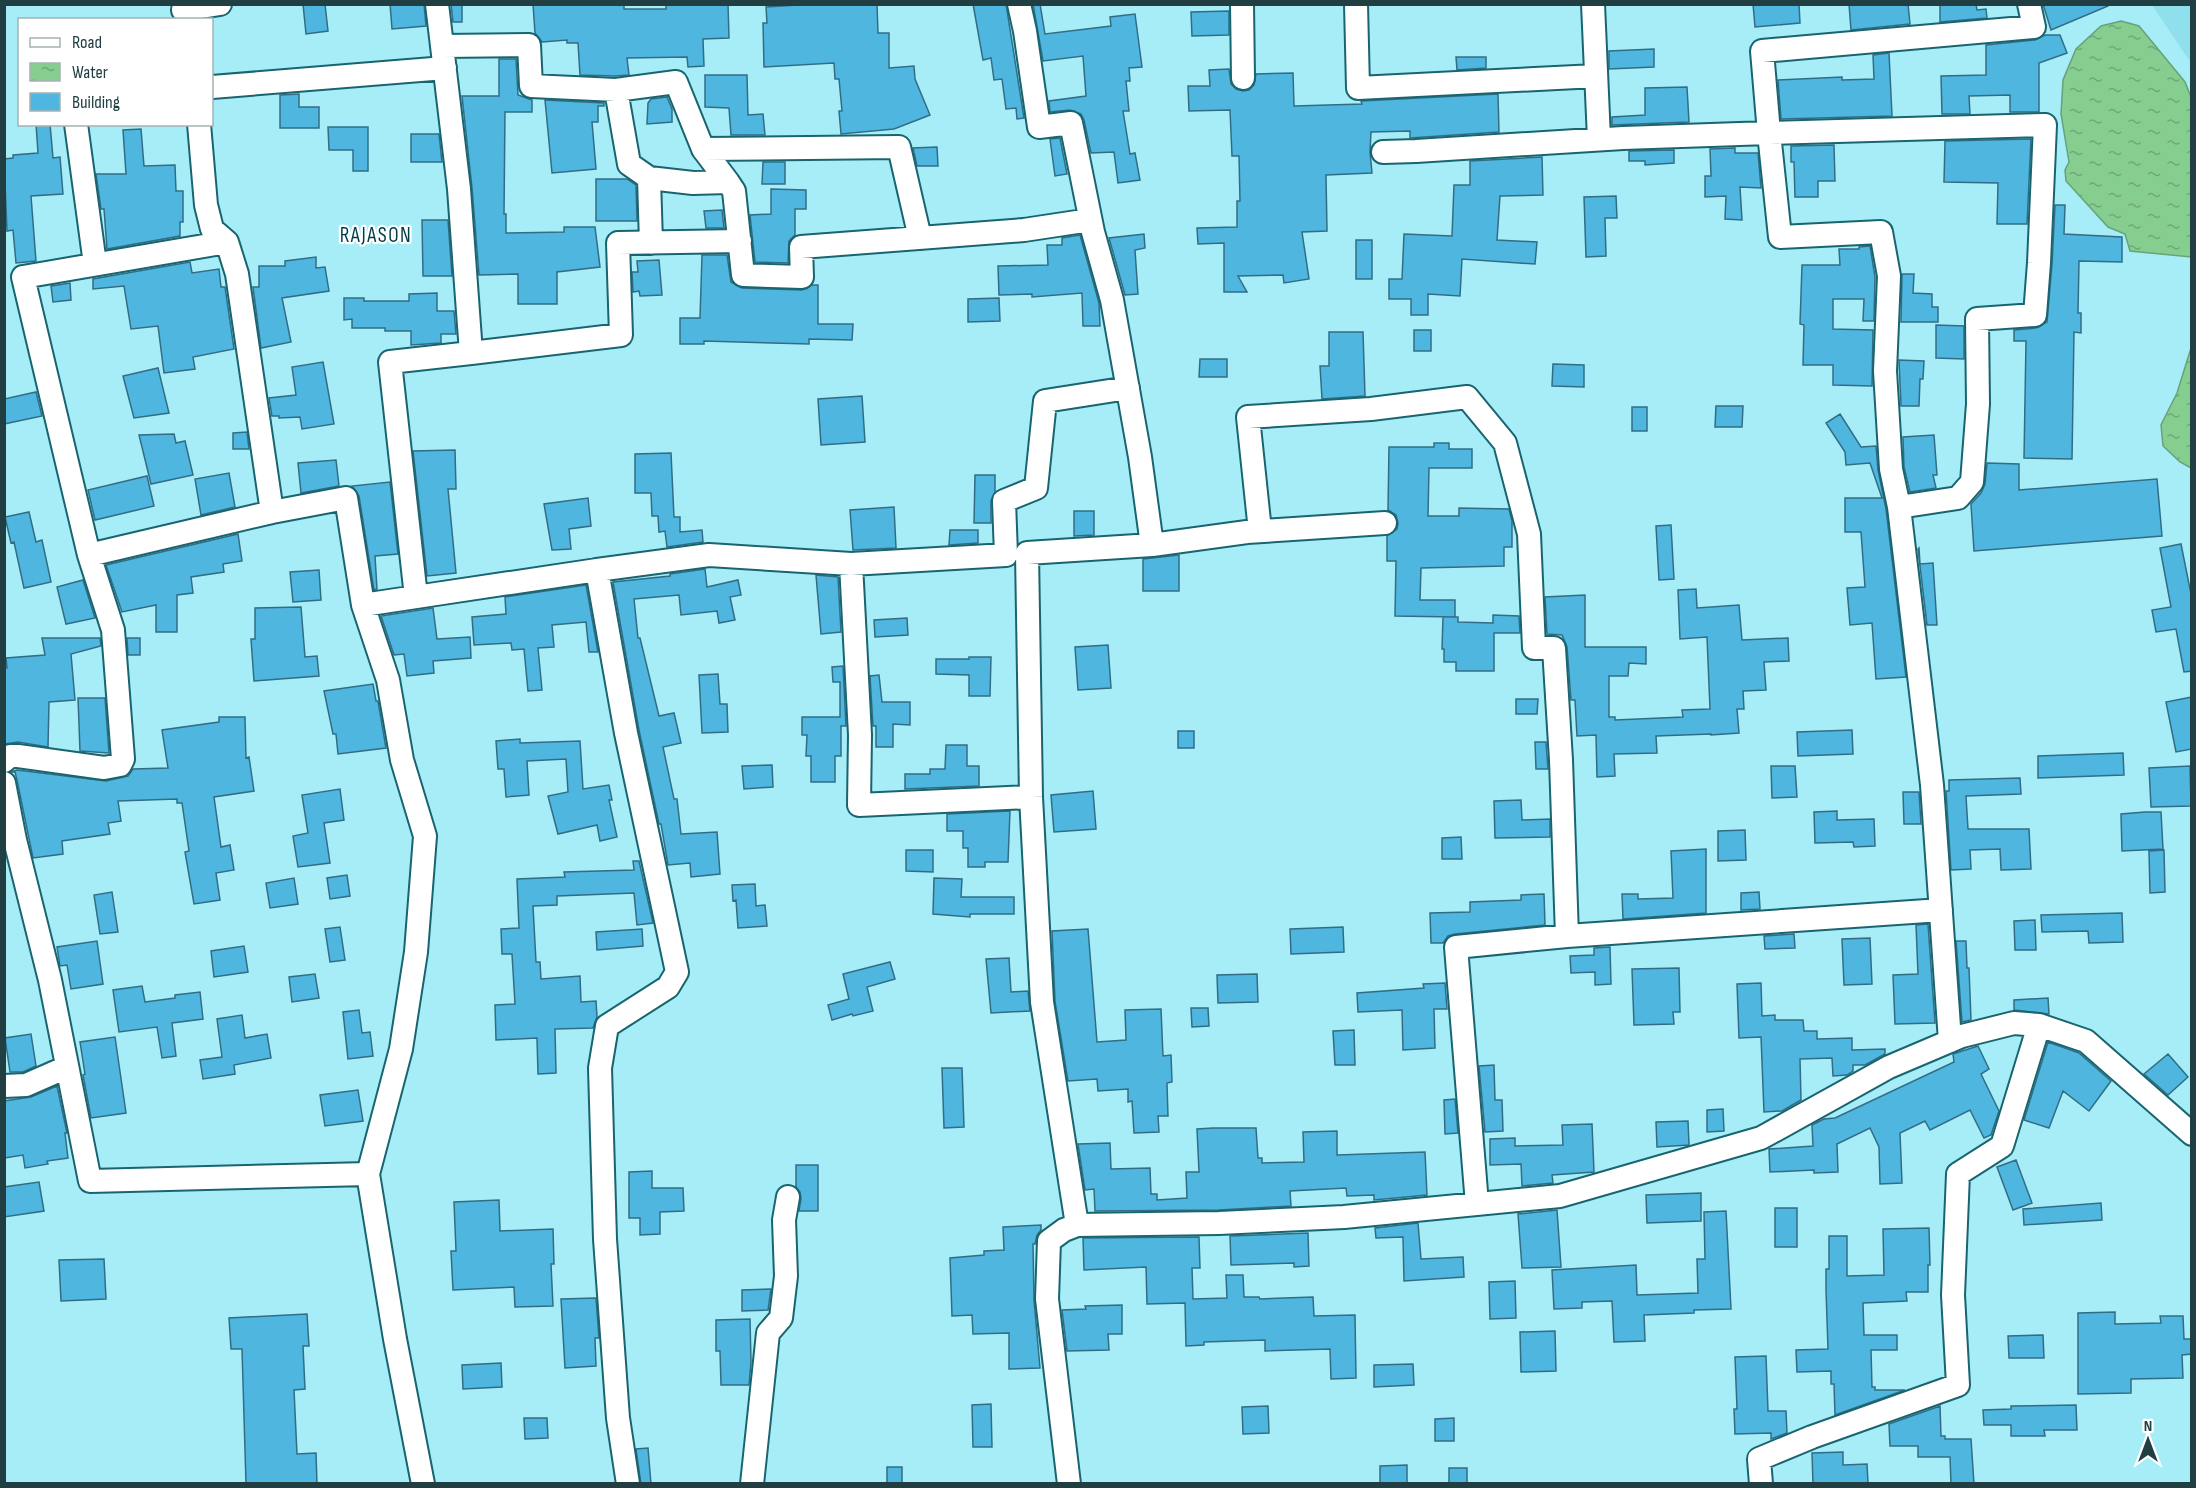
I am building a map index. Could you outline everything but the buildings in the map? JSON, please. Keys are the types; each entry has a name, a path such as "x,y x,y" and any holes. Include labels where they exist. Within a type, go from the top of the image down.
{"street":[{"path":"183,11 220,4"},
{"path":"437,4 459,189 471,353"},
{"path":"1019,4 1039,127 1071,123 1090,220 1112,300 1140,457 1152,544"},
{"path":"1242,4 1243,78"},
{"path":"1356,4 1358,88 1596,76"},
{"path":"1593,4 1599,139"},
{"path":"1950,1041 1932,785 1899,507 1891,469 1885,370 1889,276 1881,232 1780,237 1762,51 2034,27 2029,4"},
{"path":"213,87 529,45 531,86 616,90 676,82 703,149 734,191 743,275 802,277 801,247 1024,230 1090,220"},
{"path":"616,90 629,164 649,178 693,183 728,182"},
{"path":"1383,152 1416,152 1599,139 2045,125 2035,315 1977,319 1978,404 1972,482 1958,498 1899,507"},
{"path":"76,126 95,264"},
{"path":"199,126 206,205 212,229 227,242 237,274 272,512"},
{"path":"703,149 899,147 920,238"},
{"path":"649,178 651,243"},
{"path":"416,597 390,362 621,334 618,243 740,241"},
{"path":"4,761 10,756 18,756 104,768 120,765 123,759 112,630 89,555 23,277 227,242"},
{"path":"1077,1225 1042,1002 1016,554 1004,501 1036,488 1046,401 1128,388"},
{"path":"1260,531 1248,417 1371,409 1467,397 1505,443 1529,534 1534,648 1554,648 1561,760 1567,936"},
{"path":"89,555 272,512 346,498 363,605 388,680 402,760 425,836 416,952 401,1049 368,1174 395,1339 423,1484"},
{"path":"363,605 709,555 851,564 1152,544 1260,531 1385,523"},
{"path":"851,564 860,735 859,805 1031,797"},
{"path":"597,570 626,734 677,972 668,987 607,1026 600,1068 605,1239 618,1418 628,1484"},
{"path":"4,783 15,840 50,980 90,1181 368,1174"},
{"path":"1477,1204 1456,947 1567,936 1941,910"},
{"path":"1069,1484 1047,1299 1049,1241 1064,1230 1077,1225 1219,1223 1344,1217 1560,1196 1761,1138 1889,1067 1962,1036 2014,1023 2039,1025 2086,1041 2192,1134"},
{"path":"1761,1484 1759,1459 1812,1437 1958,1385 1953,1295 1958,1174 2002,1146 2039,1025"},
{"path":"4,1086 26,1085 67,1067"},
{"path":"752,1484 768,1333 781,1318 786,1276 784,1220 788,1197"}],"shaded area":[{"path":"2152,5 2191,5 2191,63"}],"water":[{"path":"2121,21 2139,26 2185,82 2191,97 2191,257 2130,251 2125,234 2108,227 2066,181 2065,170 2069,162 2061,114 2063,80 2076,49 2101,26"},
{"path":"2191,348 2191,468 2180,462 2163,446 2161,425 2177,393"}],"district":[{"name":"RAJASON","path":"376,235"}]}
